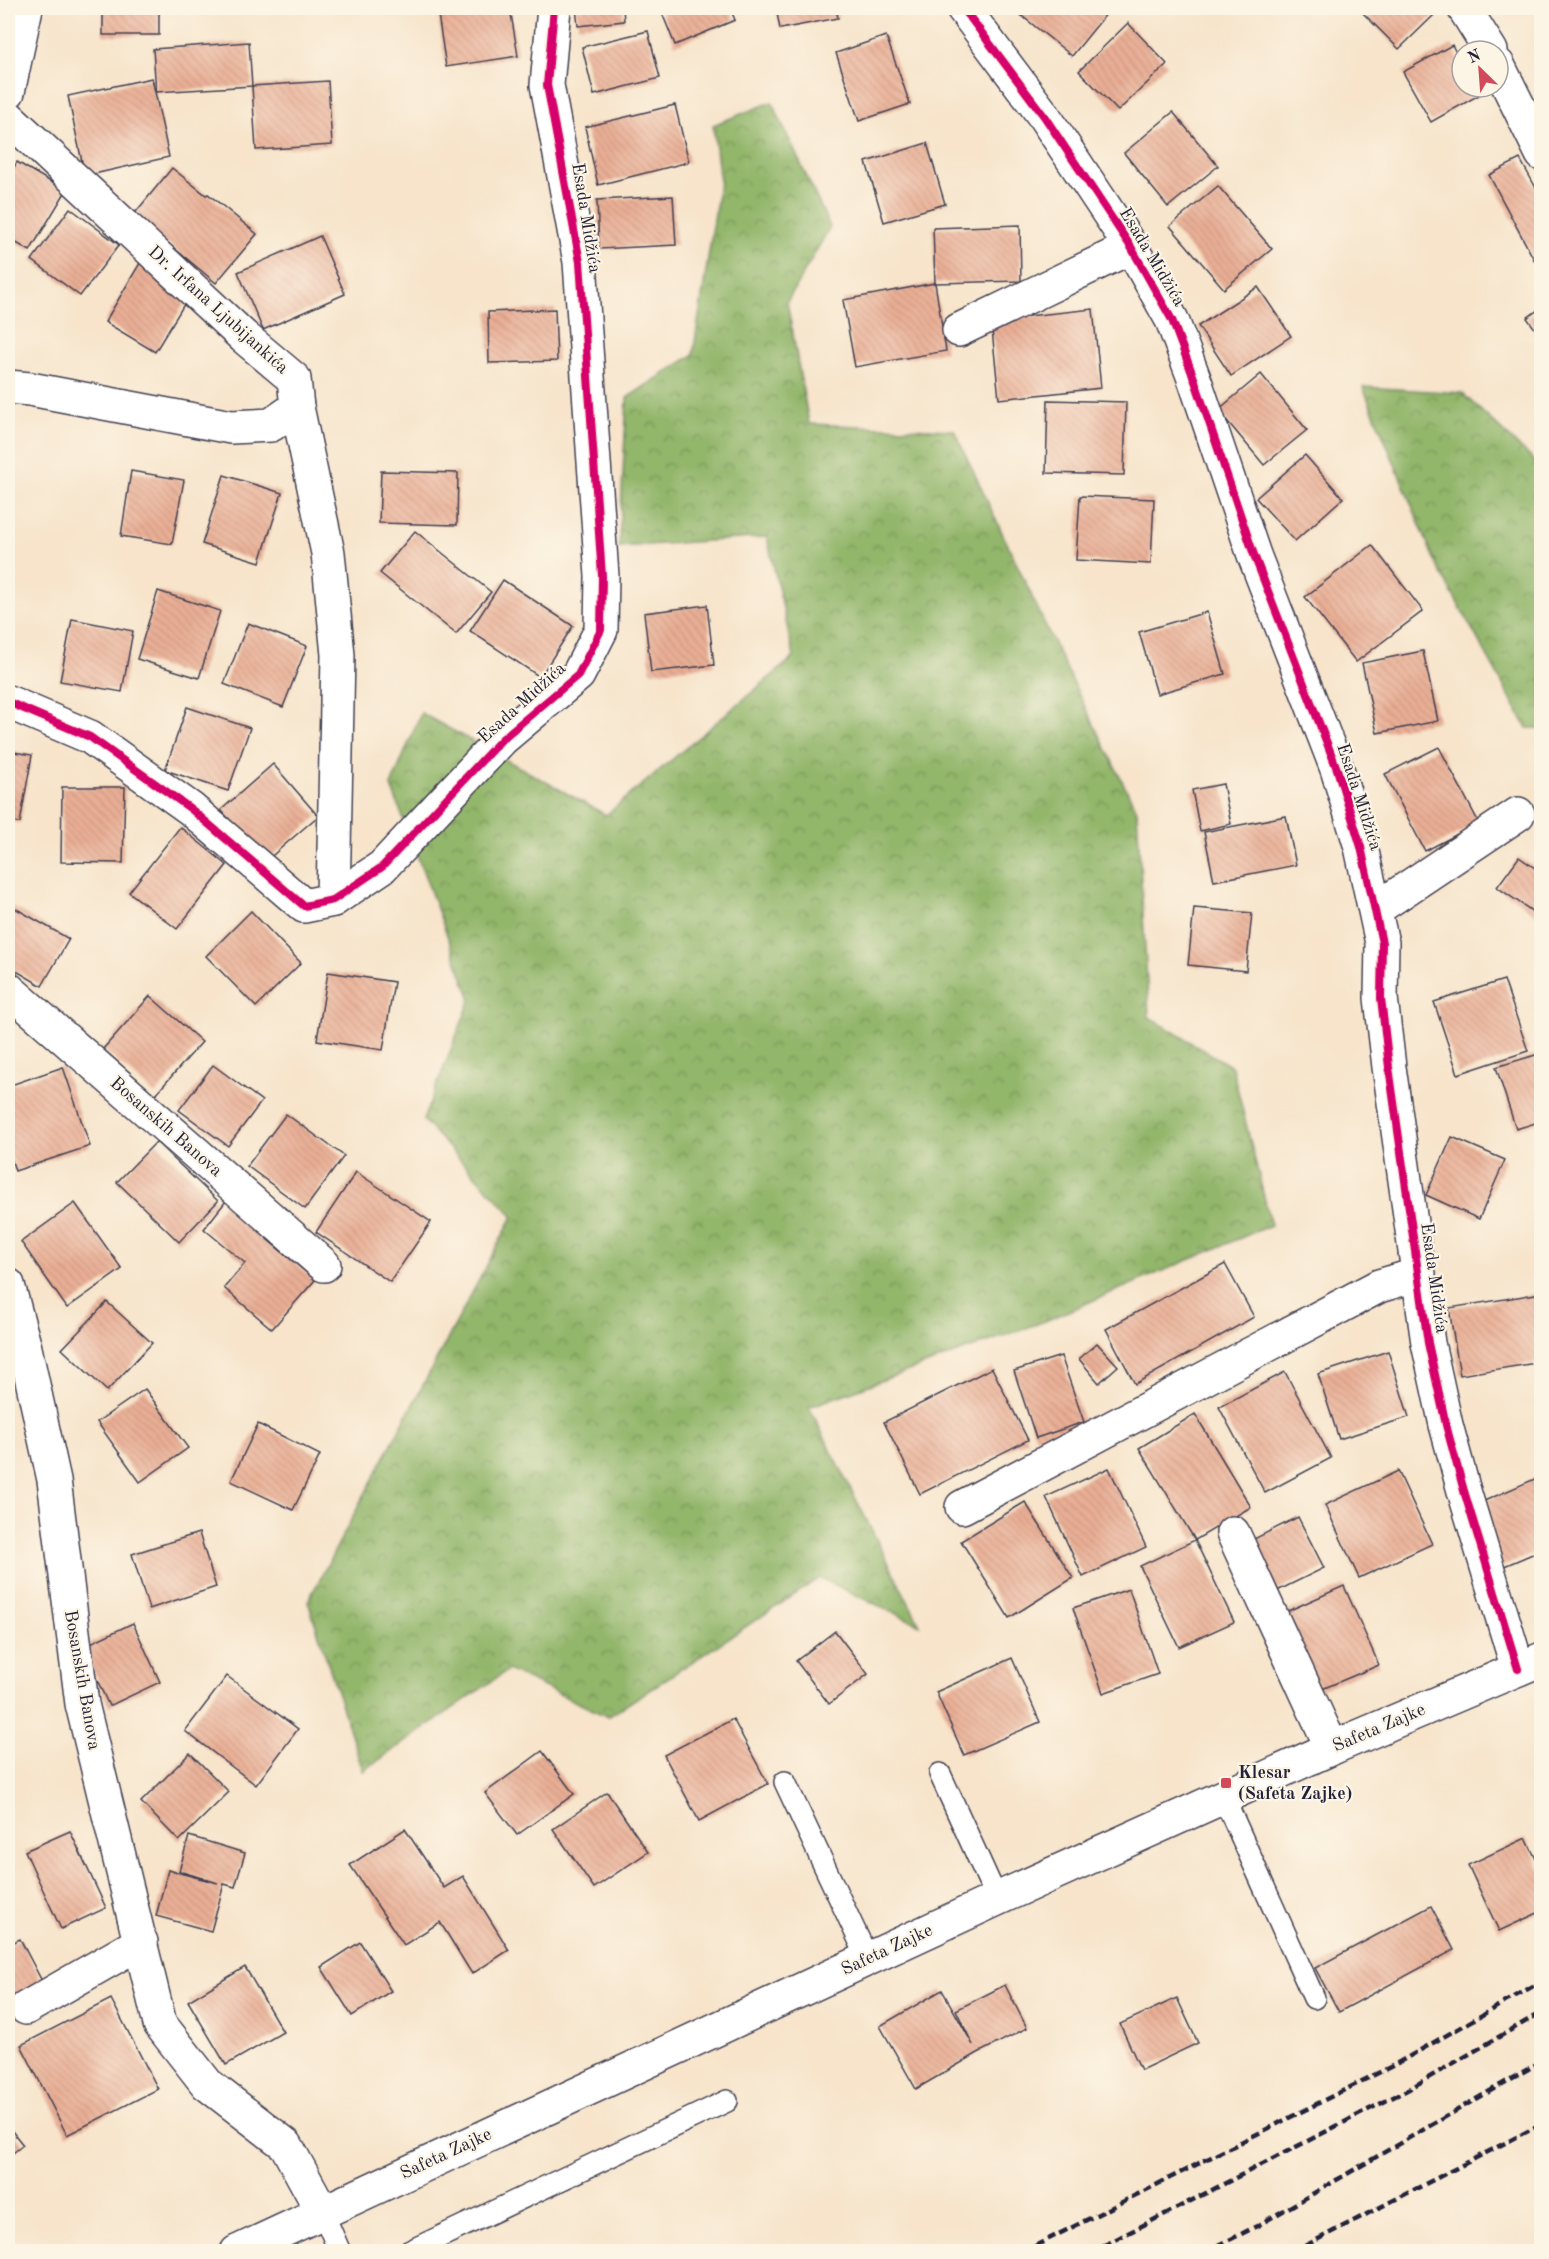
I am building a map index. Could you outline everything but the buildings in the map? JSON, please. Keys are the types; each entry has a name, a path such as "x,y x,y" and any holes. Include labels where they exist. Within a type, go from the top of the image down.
{"street":[{"path":"8,92 26,8"},
{"name":"Esada Midžića","path":"8,702 90,737 191,809 304,906 333,900 382,867 502,739 578,675 601,630 602,576 580,262 547,85 554,8"},
{"name":"Esada Midžića","path":"963,8 1044,116 1131,247 1172,320 1254,555 1337,769 1361,848 1382,943 1381,998 1428,1343 1446,1425 1507,1639 1530,1664"},
{"path":"1464,8 1483,39"},
{"path":"1510,89 1542,154"},
{"name":"Dr. Irfana Ljubijankića","path":"8,117 244,338 294,379 297,406 328,552 338,655 333,900"},
{"path":"959,330 1131,247"},
{"path":"8,387 30,389 231,427 271,425 297,406"},
{"path":"1376,909 1518,814"},
{"name":"Bosanskih Banova","path":"8,989 324,1265"},
{"path":"962,1506 1379,1286 1419,1274"},
{"name":"Bosanskih Banova","path":"8,1285 25,1348 54,1480 82,1704 160,2024 207,2084 286,2145 321,2211"},
{"path":"1233,1533 1332,1748"},
{"name":"Safeta Zajke","path":"237,2252 997,1899 1332,1748 1530,1664"},
{"path":"26,2008 141,1942"}],"lane":[{"path":"940,1774 997,1899"},
{"path":"785,1782 868,1959"},
{"path":"1224,1798 1314,1998"},
{"path":"408,2252 727,2100"},
{"path":"321,2211 340,2252"}],"green space":[{"path":"772,102 830,227 787,302 809,424 954,430 1058,652 1137,811 1149,1017 1232,1067 1271,1225 1045,1321 809,1407 920,1625 820,1578 608,1717 508,1670 363,1771 308,1601 513,1216 423,1120 471,999 391,786 421,713 606,815 794,657 767,537 619,547 627,398 693,355 720,181 713,125"},
{"path":"1363,387 1462,393 1541,467 1541,728 1527,728 1436,564"}],"railway":[{"path":"1023,2252 1394,2065 1542,1981"},
{"path":"1091,2252 1409,2089 1542,2012"},
{"path":"1205,2252 1257,2226 1542,2061"},
{"path":"1293,2252 1542,2124"}],"cycle path":[{"path":"8,702 90,737 191,809 304,906 333,900 382,867 502,739 578,675 601,630 602,576 580,262 547,85 554,8"},
{"path":"963,8 1044,116 1131,247 1172,320 1254,555 1337,769 1361,847 1382,943 1381,998 1428,1343 1446,1425 1464,1491 1518,1669"}],"place":[{"name":"Klesar (Safeta Zajke)","path":"1226,1783"}]}
